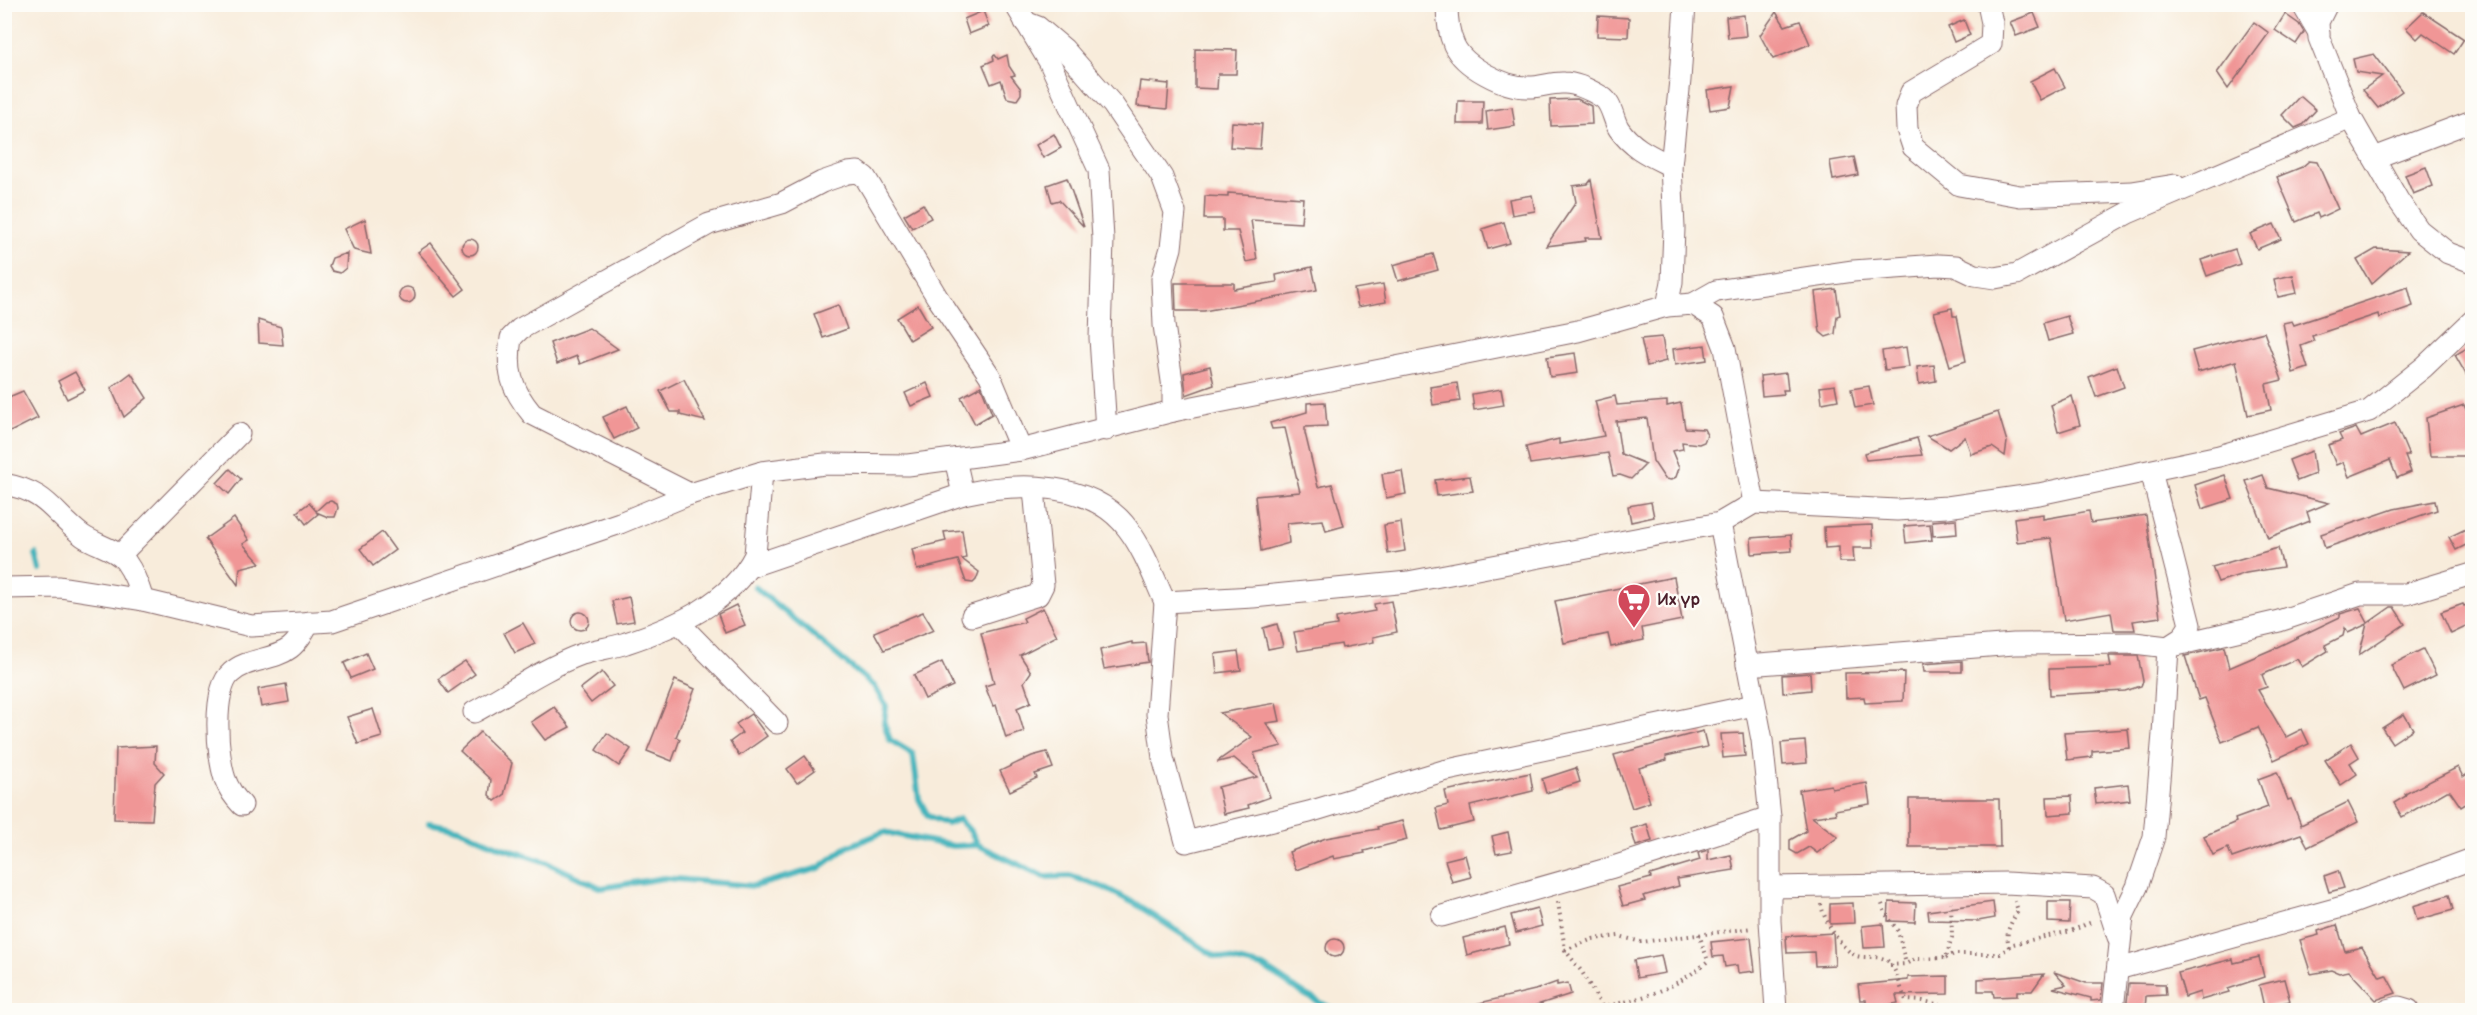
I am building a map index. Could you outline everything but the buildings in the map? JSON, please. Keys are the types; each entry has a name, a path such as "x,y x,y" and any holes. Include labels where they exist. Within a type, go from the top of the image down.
{"street":[{"path":"1447,4 1448,25 1455,48 1474,67 1496,81 1526,88 1565,82 1587,89 1606,99 1618,128 1631,144 1671,166"},
{"path":"1667,306 1672,282 1674,228 1671,166 1685,4"},
{"path":"1988,4 1992,23 1990,44 1911,92 1906,106 1907,129 1913,147 1959,185 2020,196 2132,192 2204,180"},
{"path":"2302,4 2319,33"},
{"path":"2327,4 2318,22 2319,38 2351,118 2419,230 2448,253 2472,262"},
{"path":"1020,13 1064,49 1113,105 1162,177 1175,212 1171,248 1162,279 1173,411"},
{"path":"1020,13 1049,61 1099,170 1103,239 1100,338 1106,430"},
{"path":"4,588 60,587 143,600 251,626 332,621 620,523 690,494 762,472 825,464 908,465 1021,450 1173,411 1578,331 1667,306 1693,304 1716,291 1853,271 1938,265 1956,266 1975,275 1995,278 2017,274 2128,213 2351,118"},
{"path":"2374,158 2472,121"},
{"path":"690,494 532,414 520,399 510,375 511,338 520,329 709,224 782,203 822,182 848,173 858,172 865,177 937,297 990,376 1021,450"},
{"path":"1693,304 1713,316 1725,348 1754,503"},
{"path":"1165,602 1253,597 1408,582 1720,523 1754,503 1897,510 1937,507 2039,494 2151,471 2219,456 2368,411 2424,367 2472,321"},
{"path":"120,555 239,434"},
{"path":"955,459 963,494"},
{"path":"2151,471 2190,626 2182,638 2168,646"},
{"path":"474,712 565,662 592,651 625,644 679,623 702,611 749,567 755,555 762,472"},
{"path":"4,484 30,490 45,499 82,535 120,555 133,574 143,600"},
{"path":"749,567 963,494 992,489 1034,489 1074,492 1099,501 1129,529 1165,602 1157,714 1163,758 1186,842 1309,812 1443,771 1754,705"},
{"path":"972,616 1038,595 1043,585 1034,489"},
{"path":"1720,523 1762,740 1770,817 1770,921 1776,1011"},
{"path":"1747,665 2014,644 2134,643 2168,646 2279,621 2360,594 2406,594 2472,574"},
{"path":"242,805 231,794 224,777 219,739 220,692 223,681 237,668 290,648 309,622"},
{"path":"679,623 777,723"},
{"path":"2113,1011 2123,916 2137,887 2154,837 2168,646"},
{"path":"1442,916 1770,817"},
{"path":"2118,969 2342,907 2472,859"},
{"path":"1771,887 2012,883 2093,888 2104,894 2120,946"},
{"path":"2388,1011 2399,1007 2409,1011"}],"path":[{"path":"2009,947 2007,938 2009,924 2018,911 2012,883"},
{"path":"1946,958 1952,937 1950,925 1952,884"},
{"path":"1550,885 1559,905 1565,950 1582,972 1603,1009 1667,990 1691,976 1708,961 1699,934"},
{"path":"1884,885 1882,903 1885,913 1898,932 1906,964"},
{"path":"1818,886 1823,916 1843,946 1856,956 1879,957 1890,965 1906,1000 1923,1001 1966,1011 1988,1006 2000,1009 2036,1008 2048,1011"},
{"path":"1890,965 1906,964 1915,959 1946,958 1954,954 2000,954 2009,947 2031,939 2071,931 2091,923 2110,911"},
{"path":"1565,950 1593,939 1619,936 1641,942 1755,928 1770,921"}],"waterway":[{"path":"36,554 40,570"},
{"path":"755,587 874,686 886,706 884,723 890,740 913,754 919,799 928,816 947,824 959,819 971,832 978,845"},
{"path":"429,823 459,829 500,847 546,862 601,888 664,878 754,886 819,868 847,847 884,832 953,846 978,845 1045,877 1070,876 1105,888 1136,904 1215,956 1263,967 1304,994 1334,1010"}],"place":[{"name":"Их үр","path":"1634,629"}]}
